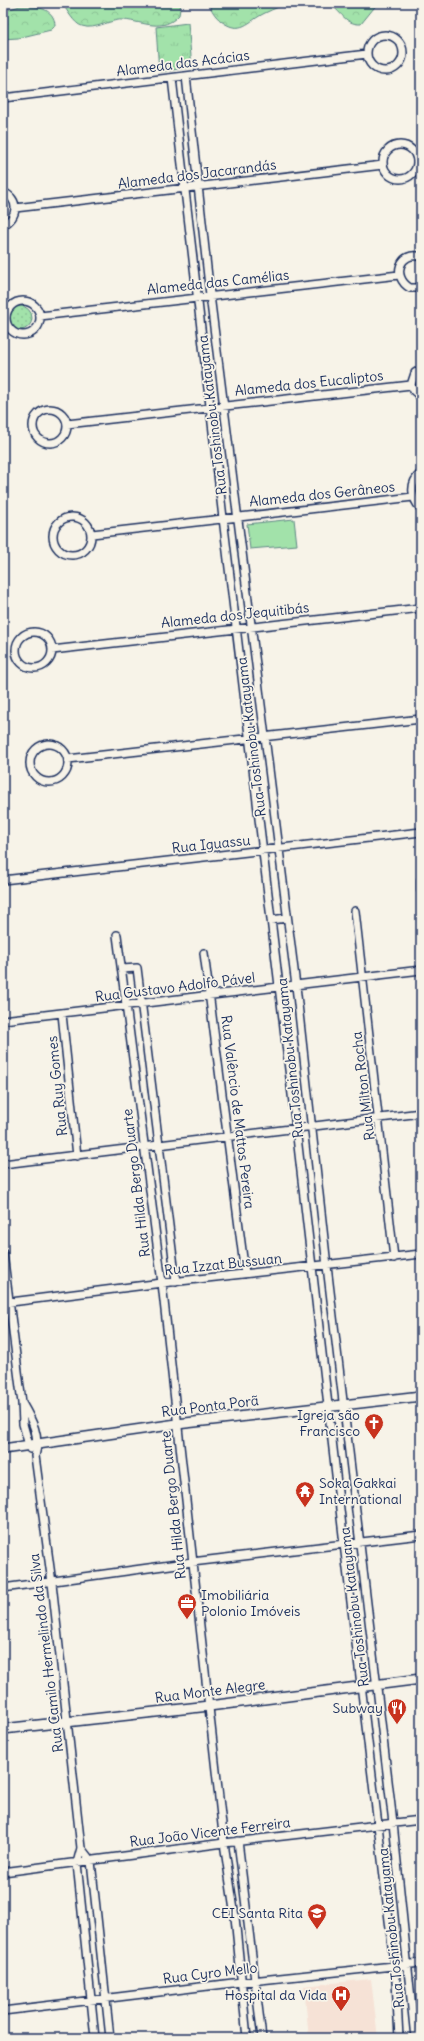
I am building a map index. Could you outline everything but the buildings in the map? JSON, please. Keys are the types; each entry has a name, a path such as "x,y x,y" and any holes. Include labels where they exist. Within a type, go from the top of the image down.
{"street":[{"path":"381,35 387,35 399,42 403,53 398,65 387,70 376,68 367,54 370,42 381,35"},
{"name":"Alameda das Acácias","path":"3,98 367,54"},
{"name":"Rua Toshinobu Katayama","path":"186,76 210,295 250,626 296,986 327,1266 409,1964 415,2038"},
{"name":"Rua Toshinobu Katayama","path":"172,78 236,628 280,988 344,1544 362,1686 394,1966 399,2038"},
{"path":"397,144 409,147 414,151 417,159 414,171 410,176 403,179 396,179 391,176 385,171 383,165 385,151 397,144"},
{"name":"Alameda dos Jacarandás","path":"15,208 383,165"},
{"path":"3,192 11,198 15,208 12,219 3,225"},
{"path":"421,258 413,256 406,258 401,263 399,275 401,281 410,288 421,288"},
{"name":"Alameda das Camélias","path":"40,316 210,295 399,275"},
{"path":"21,301 31,302 36,306 40,316 38,327 29,334 17,334 8,327 6,321 8,310 11,306 21,301"},
{"path":"421,368 415,374 411,385 414,391 421,397"},
{"name":"Alameda dos Eucaliptos","path":"67,424 411,385"},
{"path":"51,409 62,414 67,424 64,434 56,441 51,442 46,442 37,437 33,426 36,416 40,412 51,409"},
{"path":"421,473 414,481 412,489 413,497 421,509"},
{"name":"Alameda dos Gerâneos","path":"92,534 237,516 413,497"},
{"path":"74,517 86,522 92,534 89,546 85,550 74,555 62,552 57,548 53,536 54,530 62,520 74,517"},
{"name":"Alameda dos Jequitibás","path":"52,650 250,626 421,608"},
{"path":"33,631 44,634 51,644 52,650 48,661 44,665 31,668 20,662 15,651 18,640 27,632 33,631"},
{"path":"68,759 250,737 421,719"},
{"path":"43,744 56,744 66,752 68,759 67,771 63,776 52,781 46,781 36,776 30,765 33,752 43,744"},
{"name":"Rua Iguassu","path":"3,880 421,832"},
{"path":"421,880 421,890"},
{"name":"Rua Milton Rocha","path":"355,911 380,1118 394,1258"},
{"path":"271,920 287,918"},
{"name":"Rua Hilda Bergo Duarte","path":"117,935 162,1283 224,1843 235,1917 247,2038"},
{"name":"Rua Valêncio de Mattos Pereira","path":"204,953 229,1137 245,1274"},
{"name":"Rua Hilda Bergo Duarte","path":"122,969 137,968 176,1282"},
{"name":"Rua Gustavo Adolfo Pável","path":"3,1020 421,970"},
{"name":"Rua Ruy Gomes","path":"62,1014 77,1156"},
{"path":"3,1164 145,1148 421,1113"},
{"path":"3,1253 6,1303"},
{"name":"Rua Izzat Bussuan","path":"6,1303 162,1283 312,1268 421,1254"},
{"name":"Rua Camilo Hermelindo da Silva","path":"6,1303 22,1403 33,1421 33,1446 52,1583 81,1848 77,1863"},
{"name":"Rua Ponta Porã","path":"3,1449 33,1446 177,1424 421,1396"},
{"path":"3,1588 52,1583 192,1562 421,1535"},
{"name":"Rua Monte Alegre","path":"3,1729 209,1706 421,1679"},
{"name":"Rua João Vicente Ferreira","path":"3,1872 238,1841 421,1820"},
{"path":"238,1841 262,2038"},
{"path":"81,1848 91,1861 110,2038"},
{"path":"77,1863 95,2038"},
{"name":"Rua Cyro Mello","path":"3,2011 241,1982 421,1963"}],"shaded area":[{"name":"Hospital da Vida","path":"371,1979 378,2038 309,2038 304,1986"}],"green space":[{"path":"62,3 181,3 179,15 166,24 153,25 119,20 98,26 87,27 76,23"},
{"path":"209,3 291,3 259,16 244,26 234,27 221,21 215,15"},
{"path":"326,3 378,3 361,24 355,24 346,19 331,5"},
{"path":"20,6 37,7 48,11 52,15 55,26 51,30 18,38 3,39 3,11"},
{"path":"188,23 192,67 159,72 156,27"},
{"path":"20,306 25,307 31,313 31,323 25,329 20,330 15,329 9,323 8,318 9,313 15,307"},
{"path":"294,519 297,545 250,549 247,524"}],"place":[{"name":"Igreja são Francisco","path":"374,1440"},
{"name":"Soka Gakkai International","path":"305,1508"},
{"name":"Imobiliária Polonio Imóveis","path":"187,1620"},
{"name":"Subway","path":"397,1725"},
{"name":"CEI Santa Rita","path":"317,1930"},
{"name":"Hospital da Vida","path":"341,2012"}]}
